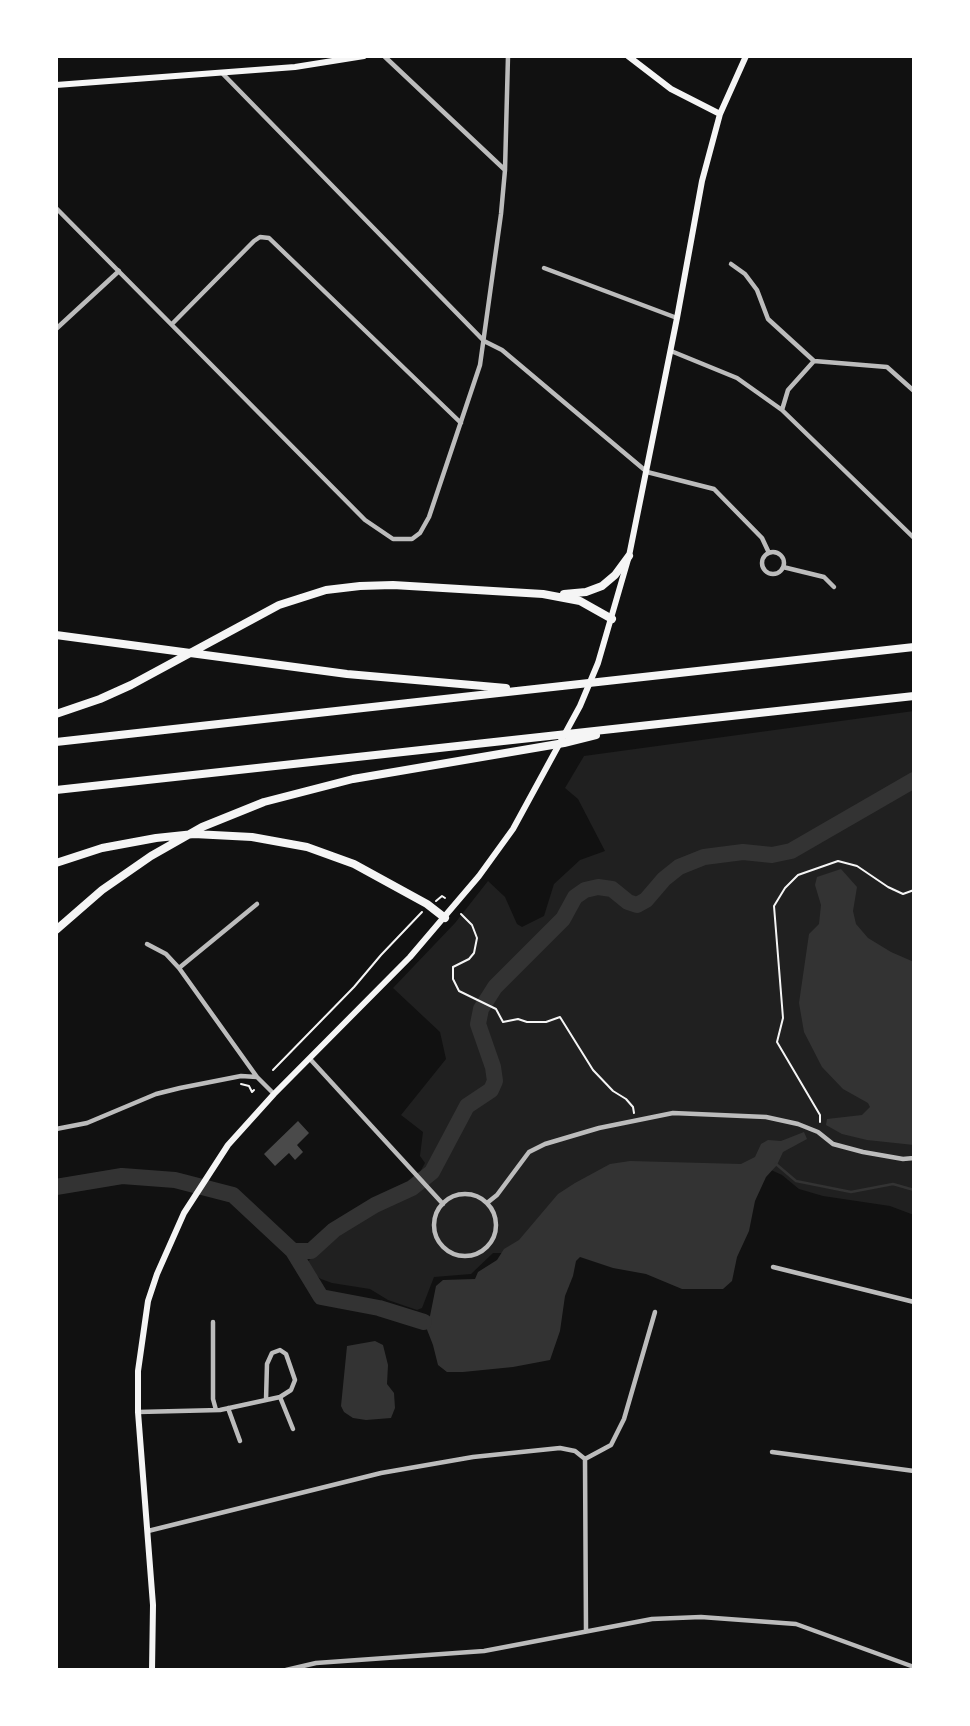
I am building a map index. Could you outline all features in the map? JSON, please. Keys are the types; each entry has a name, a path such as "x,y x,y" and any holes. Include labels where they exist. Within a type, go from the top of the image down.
{"highway":[{"path":"56,714 100,699 279,605 310,594 343,587 393,585 543,594 577,593 594,590 609,581 629,556"},
{"path":"543,594 580,601 612,619"},
{"path":"57,636 347,674 529,690"},
{"path":"56,741 914,647"},
{"path":"56,790 914,696"},
{"path":"56,930 102,890 135,866 184,836 240,811 330,783 564,743 621,728"},
{"path":"56,863 102,848 156,838 194,834 252,837 307,847 354,864 419,900 445,918"}],"main road":[{"path":"56,85 222,74 295,67 364,56"},
{"path":"628,56 671,89 720,114"},
{"path":"152,1670 153,1605 138,1412 138,1371 148,1301 167,1247 213,1165 274,1094 445,918 513,830 580,706 598,663 629,556 671,351 699,194 720,114 746,56"}],"street":[{"path":"384,56 505,170"},
{"path":"56,208 365,520 393,539 412,539 420,533 429,517 472,394 484,341 505,170 508,56"},
{"path":"222,74 484,341 502,350 647,472 714,489 762,538 769,553"},
{"path":"172,324 254,241 265,236 279,246 461,423"},
{"path":"731,264 745,274 757,290 768,319 814,361 887,366 914,391"},
{"path":"544,268 677,318"},
{"path":"56,329 119,271"},
{"path":"671,351 737,378 782,410 914,538"},
{"path":"782,410 788,390 814,361"},
{"path":"769,553 764,558 765,570 773,573 783,567 824,577 834,587"},
{"path":"769,553 781,555 783,567"},
{"path":"179,968 257,905"},
{"path":"147,944 166,954 179,968 257,1077 274,1094"},
{"path":"310,1059 443,1204"},
{"path":"56,1129 87,1123 168,1091 230,1078 257,1077"},
{"path":"487,1203 497,1195 529,1152 545,1144 599,1128 673,1113 766,1117 798,1124 818,1132 833,1144 903,1159 914,1158"},
{"path":"464,1194 480,1198 487,1203 494,1214 496,1224 494,1235 482,1251 461,1256 451,1252 437,1237 434,1227 436,1216 438,1208 443,1204 464,1194"},
{"path":"773,1267 914,1303"},
{"path":"585,1459 611,1444 625,1419 655,1312"},
{"path":"213,1322 213,1399 216,1410"},
{"path":"138,1412 216,1410 228,1408 266,1400 280,1397 291,1390 295,1380 286,1354 280,1350 272,1353 267,1364 266,1400"},
{"path":"280,1397 292,1429"},
{"path":"228,1408 240,1441"},
{"path":"148,1531 357,1479 473,1457 560,1448 575,1451 585,1459"},
{"path":"772,1452 914,1471"},
{"path":"585,1459 586,1631"},
{"path":"286,1670 316,1664 484,1651 652,1619 701,1617 796,1623 914,1667"}],"path":[{"path":"820,1122 820,1115 777,1042 783,1018 774,906 785,888 798,875 838,861 857,866 903,894 914,890"},
{"path":"432,904 442,896 445,898"},
{"path":"274,1070 354,988 422,912"},
{"path":"461,914 475,931 476,946 468,959 453,967 453,979 459,991 496,1009 503,1022 518,1018 527,1022 546,1022 560,1017 593,1070 633,1107 635,1121"},
{"path":"233,1084 243,1084 249,1086 253,1092 254,1090"}],"shaded area":[{"path":"914,711 914,1215 890,1206 823,1196 799,1189 782,1175 758,1164 510,1253 493,1253 471,1274 434,1277 422,1308 417,1310 388,1300 370,1289 332,1283 314,1274 307,1263 316,1252 415,1181 425,1163 420,1156 423,1132 401,1115 446,1059 440,1032 393,988 455,923 488,881 505,897 517,924 522,927 544,916 554,884 580,860 605,851 578,799 565,788 584,756"},
{"path":"841,869 857,887 853,911 856,924 868,938 914,962 914,1145 867,1140 842,1134 826,1125 827,1119 862,1115 870,1107 868,1103 843,1089 822,1067 804,1032 799,1003 809,934 819,924 821,905 815,885 817,877"},
{"path":"804,1132 807,1139 783,1152 777,1165 766,1177 755,1201 749,1231 737,1257 732,1281 723,1289 682,1289 646,1274 613,1268 580,1257 576,1261 565,1296 560,1331 550,1360 463,1372 447,1372 438,1365 424,1322 430,1316 436,1286 443,1280 475,1279 478,1272 497,1260 504,1249 519,1240 558,1194 575,1183 610,1164 630,1161 741,1164 755,1157 761,1144 768,1140 781,1141"},
{"path":"375,1341 383,1345 388,1365 387,1384 394,1393 395,1408 391,1418 353,1418 344,1412 341,1406 347,1346"}],"building":[{"path":"298,1121 309,1133 297,1145 303,1152 295,1160 289,1153 275,1166 264,1154"}],"waterway":[{"path":"293,1251 311,1251 334,1230 375,1205 412,1188 432,1172 467,1106 491,1090 495,1081 478,1024 481,1009 495,987 563,919 575,897 585,890 598,887 612,889 628,902 637,905 646,900 664,879 679,867 704,857 743,852 772,855 791,851 914,780"},
{"path":"776,1164 796,1181 851,1192 893,1184 914,1190"},
{"path":"56,1187 122,1176 175,1180 233,1195 293,1251 321,1297 379,1308 424,1322"}]}
